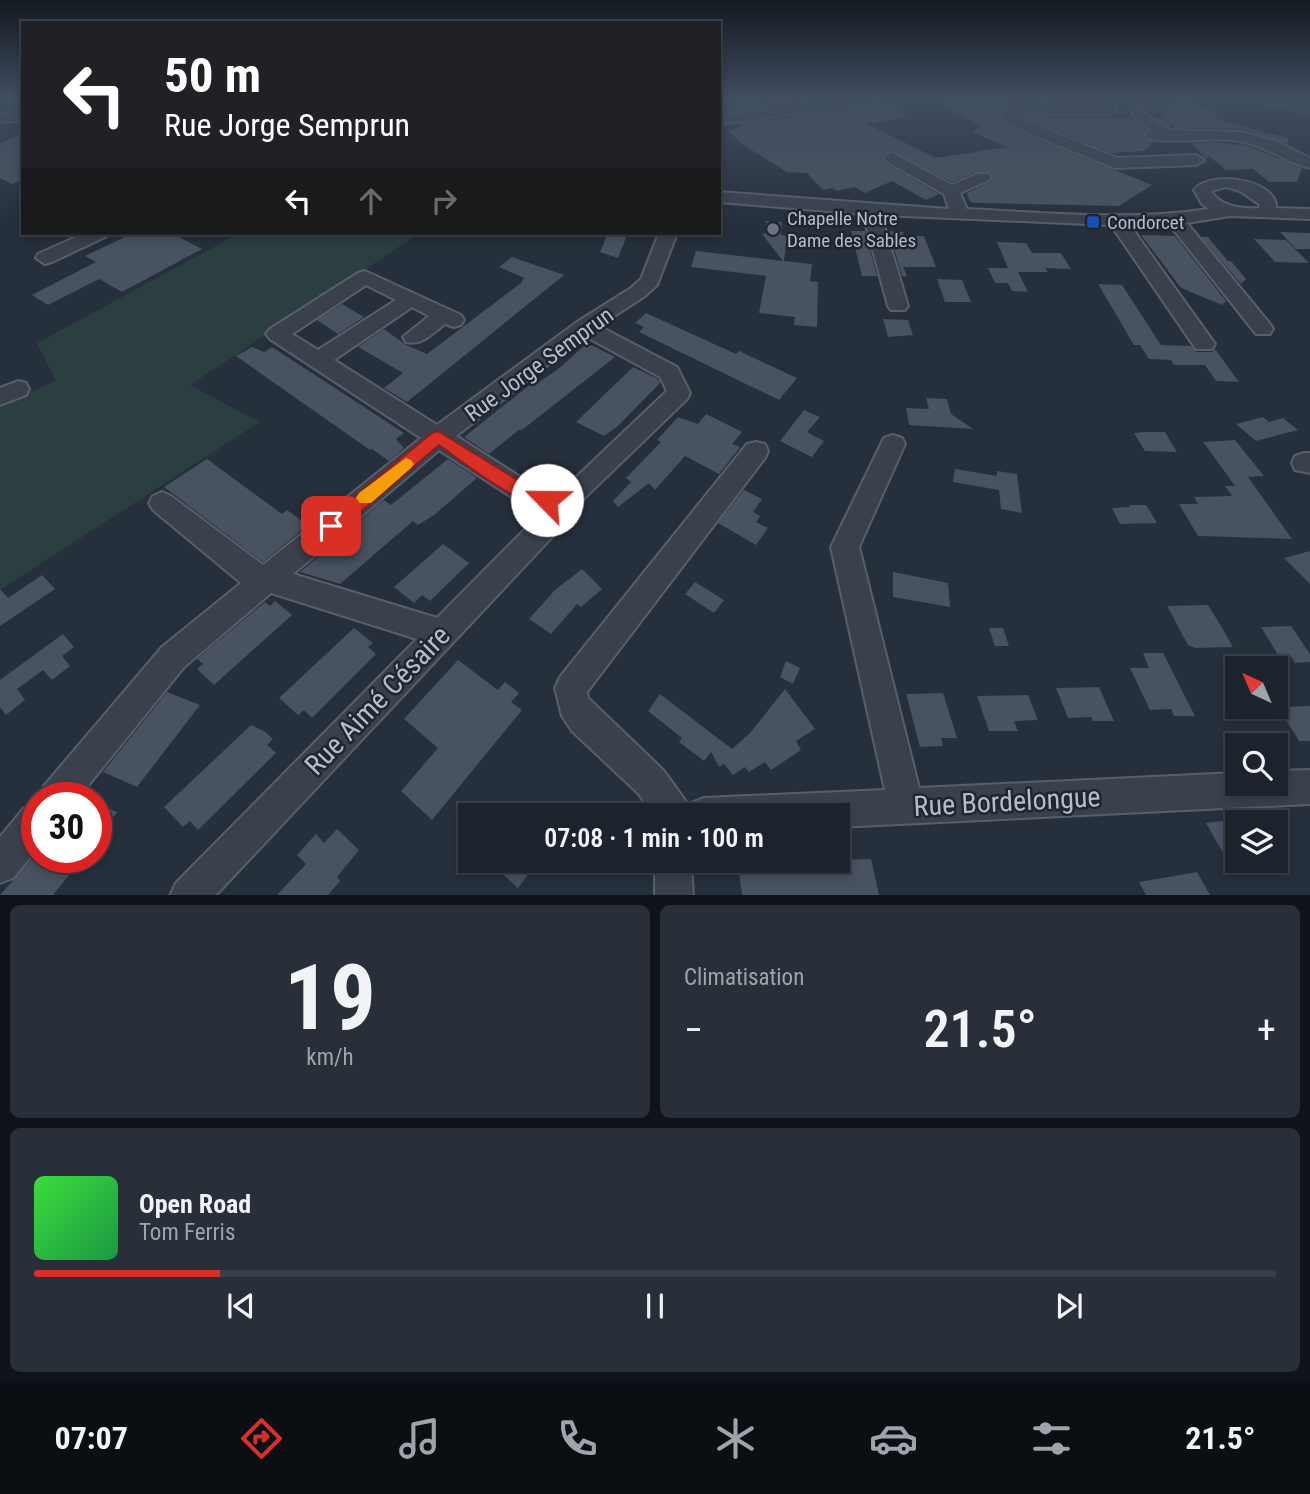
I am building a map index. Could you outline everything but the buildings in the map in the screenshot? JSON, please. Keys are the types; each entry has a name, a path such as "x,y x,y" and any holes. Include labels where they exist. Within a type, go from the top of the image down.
{"street":[{"path":"1057,140 1115,163 1189,160"},
{"path":"1166,140 1189,160 1221,180 1251,190 1264,206 1310,214"},
{"path":"1252,140 1270,144 1298,160 1310,163"},
{"path":"892,158 951,191 960,215"},
{"path":"1189,160 1206,192 1228,211"},
{"path":"951,191 984,177"},
{"path":"1206,192 1233,184"},
{"path":"1183,218 1203,207 1206,192"},
{"path":"721,197 960,215 1117,220 1183,218 1228,211 1247,214 1264,206 1310,208"},
{"path":"870,207 898,306"},
{"path":"1183,218 1264,329"},
{"path":"1117,220 1205,344"},
{"path":"45,258 95,235"},
{"name":"Rue Jorge Semprun","path":"69,782 173,657 438,437 650,281 667,235"},
{"path":"414,337 449,317 365,277 277,334 533,498 562,503"},
{"path":"318,360 411,299"},
{"name":"Rue Aimé Césaire","path":"189,895 559,512 562,503 576,494 678,393 669,372 584,327"},
{"path":"893,444 845,547 906,806"},
{"path":"666,803 651,782 584,719 573,705 571,688 755,452"},
{"path":"162,503 251,574 442,633"},
{"name":"Rue Bordelongue","path":"850,809 1310,787"},
{"path":"0,865 21,840"},
{"path":"673,873 674,895"}],"shaded area":[{"path":"236,235 417,235 190,385 260,422 0,590 0,405 56,381 37,343"}],"slow traffic":[{"path":"365,498 406,464"}],"place":[{"name":"Condorcet","path":"1093,222"},
{"name":"Chapelle Notre Dame des Sables","path":"773,229"}],"route":[{"path":"331,526 438,437 533,498 547,500"}]}
